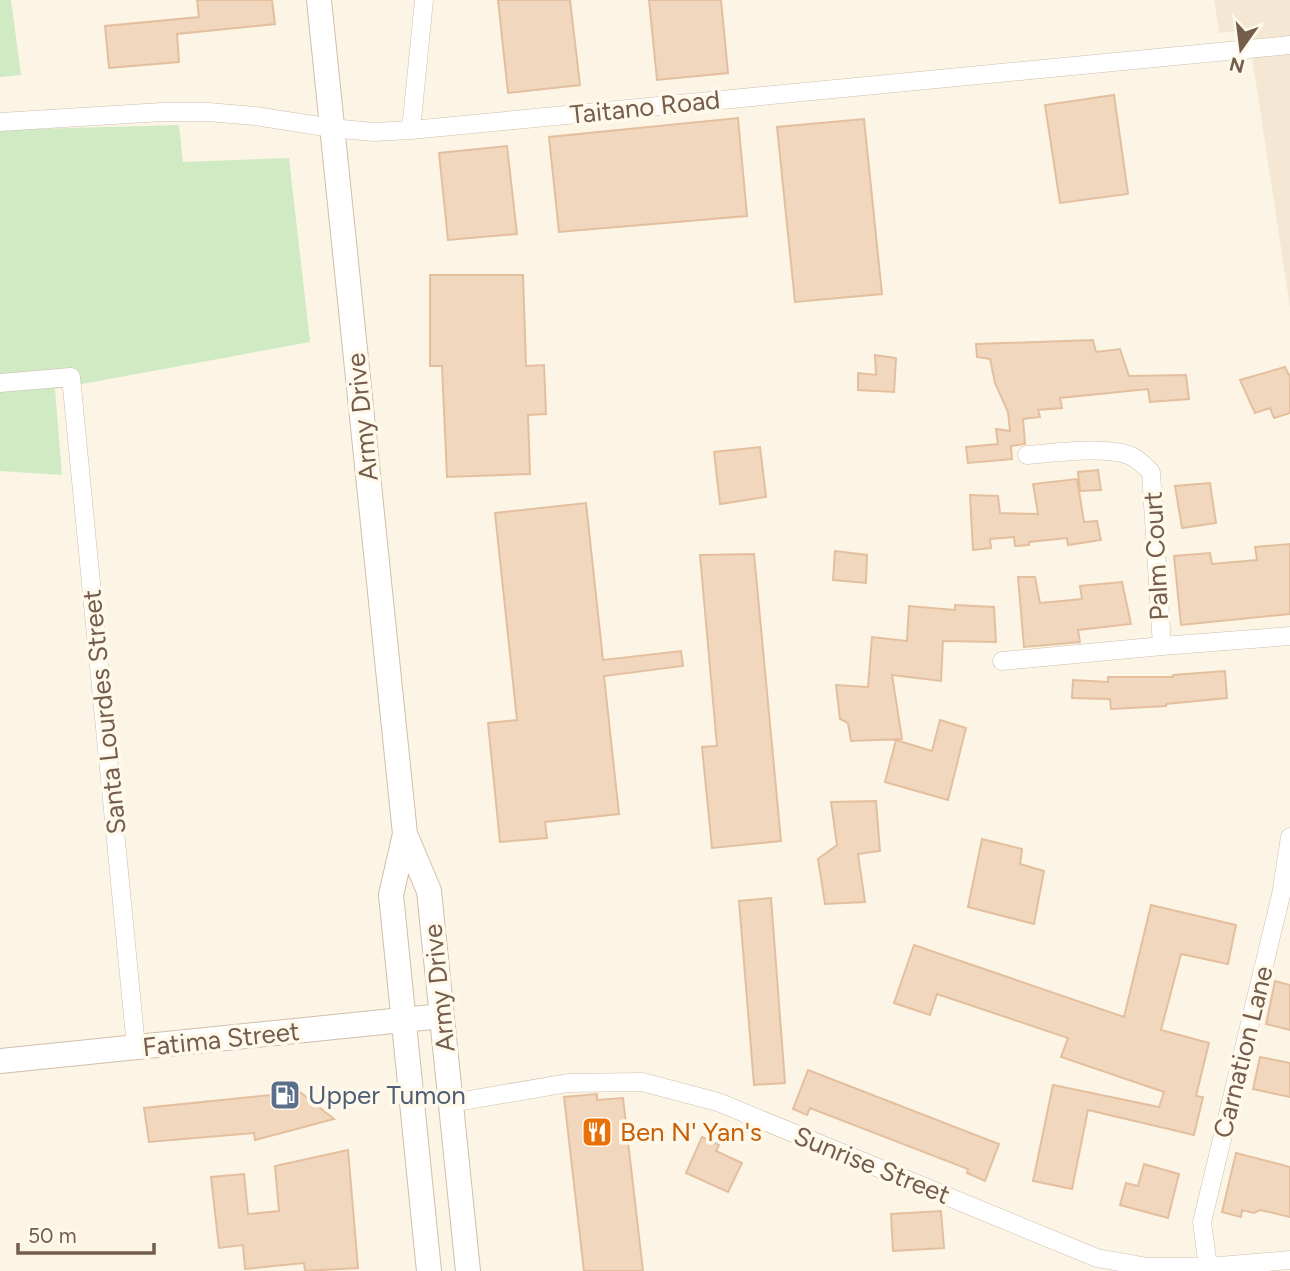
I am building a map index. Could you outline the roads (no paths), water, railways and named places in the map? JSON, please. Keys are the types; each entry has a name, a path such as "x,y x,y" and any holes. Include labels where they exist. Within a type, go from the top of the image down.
{"main road":[{"name":"Army Drive","path":"319,0 405,834 429,891 468,1271"},
{"name":"Army Drive","path":"405,834 391,895 429,1271"},
{"name":"Fatima Street","path":"0,1061 442,1016"}],"street":[{"path":"411,130 424,0"},
{"name":"Taitano Road","path":"0,122 162,112 208,112 373,132 411,130 1290,45"},
{"name":"Santa Lourdes Street","path":"0,383 71,377 136,1047"},
{"name":"Palm Court","path":"1027,455 1114,452 1132,455 1152,472 1162,646"},
{"path":"1002,661 1290,636"},
{"name":"Carnation Lane","path":"1208,1267 1202,1222 1281,895 1290,837"},
{"name":"Sunrise Street","path":"451,1102 568,1083 642,1082 718,1102 1096,1265 1208,1267 1290,1260"}],"place":[{"name":"Upper Tumon","path":"285,1095"},
{"name":"Ben N' Yan's","path":"597,1132"}]}
